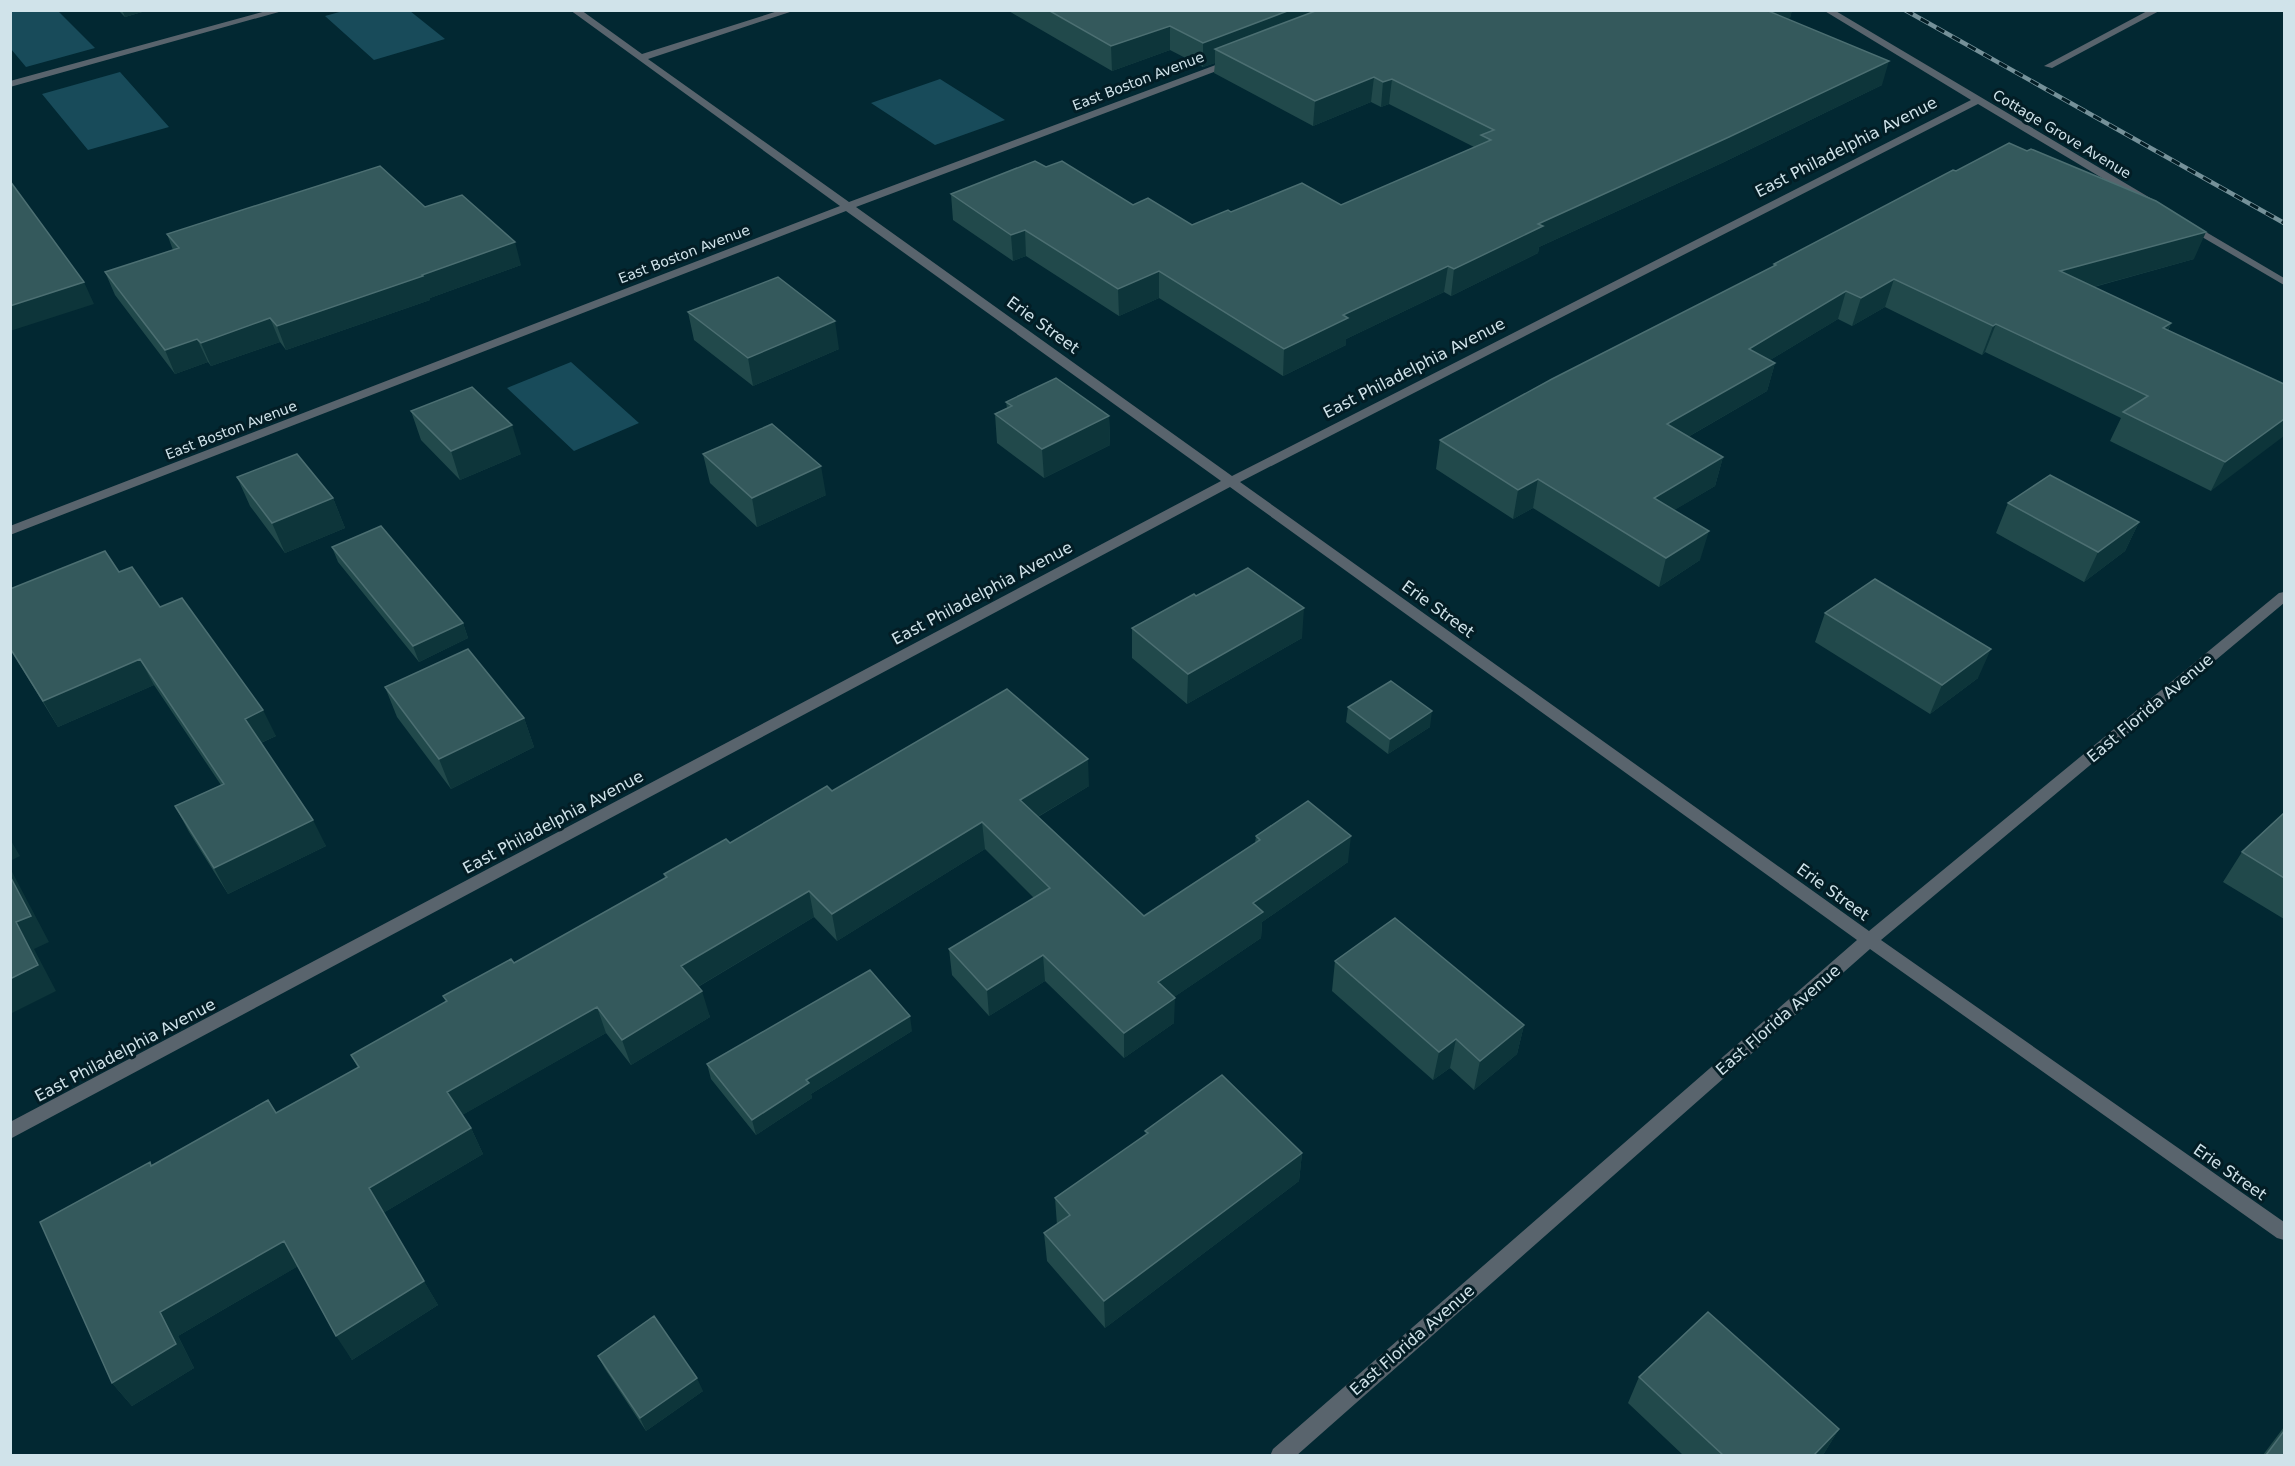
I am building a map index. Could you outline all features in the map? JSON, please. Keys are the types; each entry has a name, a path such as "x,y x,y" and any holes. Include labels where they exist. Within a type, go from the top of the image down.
{"street":[{"path":"10,84 282,10"},
{"name":"Erie Street","path":"574,10 1869,940 2284,1232"},
{"path":"640,58 792,10"},
{"name":"Cottage Grove Avenue","path":"1827,10 2162,209"},
{"path":"2049,66 2157,10"},
{"name":"East Boston Avenue","path":"10,531 848,207 1242,58"},
{"name":"East Philadelphia Avenue","path":"10,1131 1230,482 1978,100"},
{"path":"2182,221 2284,282"},
{"name":"East Florida Avenue","path":"1280,1455 1869,940 2284,596"}],"shaded area":[{"path":"10,11 58,11 95,48 26,67 11,49"},
{"path":"343,11 410,11 445,39 374,60 325,16"},
{"path":"120,72 169,127 88,150 42,94"},
{"path":"940,79 1005,120 935,145 871,103"},
{"path":"571,362 639,423 574,451 507,388"}],"building":[{"path":"1048,10 1290,10 1203,43 1170,26 1111,46"},
{"path":"1318,10 1766,10 1889,61 1538,224 1543,226 1454,269 1448,266 1343,315 1348,318 1284,349 1159,271 1118,289 1025,230 1011,235 951,194 1035,161 1046,167 1062,161 1133,205 1148,198 1192,225 1302,183 1341,205 1491,140 1481,135 1494,130 1392,79 1383,82 1374,77 1315,101 1215,49"},
{"path":"2009,143 2027,151 2031,149 2156,201 2206,232 2060,271 2171,323 2163,328 2284,384 2284,419 2225,462 2123,412 2148,396 1996,324 1993,326 1894,279 1861,298 1846,291 1749,349 1775,363 1667,424 1723,457 1654,498 1709,531 1666,558 1538,479 1518,490 1440,440 1552,379"},
{"path":"380,166 425,207 462,195 515,242 277,326 270,318 201,343 197,339 165,350 105,272 179,248 167,234"},
{"path":"10,181 84,282 10,306"},
{"path":"778,277 835,321 748,358 688,312"},
{"path":"1056,378 1109,416 1042,449 995,414 1012,406 1006,402"},
{"path":"472,387 512,425 451,451 411,411"},
{"path":"772,424 821,466 752,498 703,454"},
{"path":"297,454 333,498 272,523 237,477"},
{"path":"2050,475 2139,522 2098,552 2008,503"},
{"path":"381,526 463,623 413,646 332,547"},
{"path":"105,551 119,572 132,567 160,607 182,598 263,710 245,719 313,820 214,868 175,806 224,784 140,659 43,701 10,648 10,589"},
{"path":"1248,568 1304,608 1188,674 1132,628 1194,594 1196,596"},
{"path":"1875,579 1991,649 1942,685 1825,613"},
{"path":"468,649 524,718 439,759 385,687"},
{"path":"1391,681 1432,711 1390,739 1348,707"},
{"path":"1007,689 1088,759 1020,800 1144,916 1260,840 1256,836 1308,801 1351,836 1253,903 1263,912 1158,982 1175,998 1124,1033 1043,955 987,990 949,949 1050,888 982,822 832,914 809,891 681,966 702,991 622,1040 597,1007 447,1092 471,1128 369,1188 424,1281 336,1336 284,1241 160,1312 176,1344 112,1383 40,1222 150,1162 151,1166 268,1100 276,1113 359,1067 351,1055 447,1001 443,996 511,959 514,963 667,877 664,874 726,839 730,843 827,786 832,791"},
{"path":"2284,813 2284,878 2242,852"},
{"path":"10,876 31,916 16,922 38,965 10,979"},
{"path":"1395,918 1524,1025 1480,1061 1456,1039 1439,1052 1335,961"},
{"path":"870,970 910,1016 806,1080 809,1083 752,1120 707,1064"},
{"path":"1222,1075 1302,1153 1104,1301 1044,1233 1070,1215 1055,1198 1148,1133 1145,1131"},
{"path":"1708,1312 1839,1429 1814,1455 1723,1455 1639,1377"},
{"path":"654,1316 697,1378 640,1418 598,1356"},
{"path":"2284,1431 2284,1455 2266,1455"}],"railway":[{"path":"1905,10 2284,223"}]}
